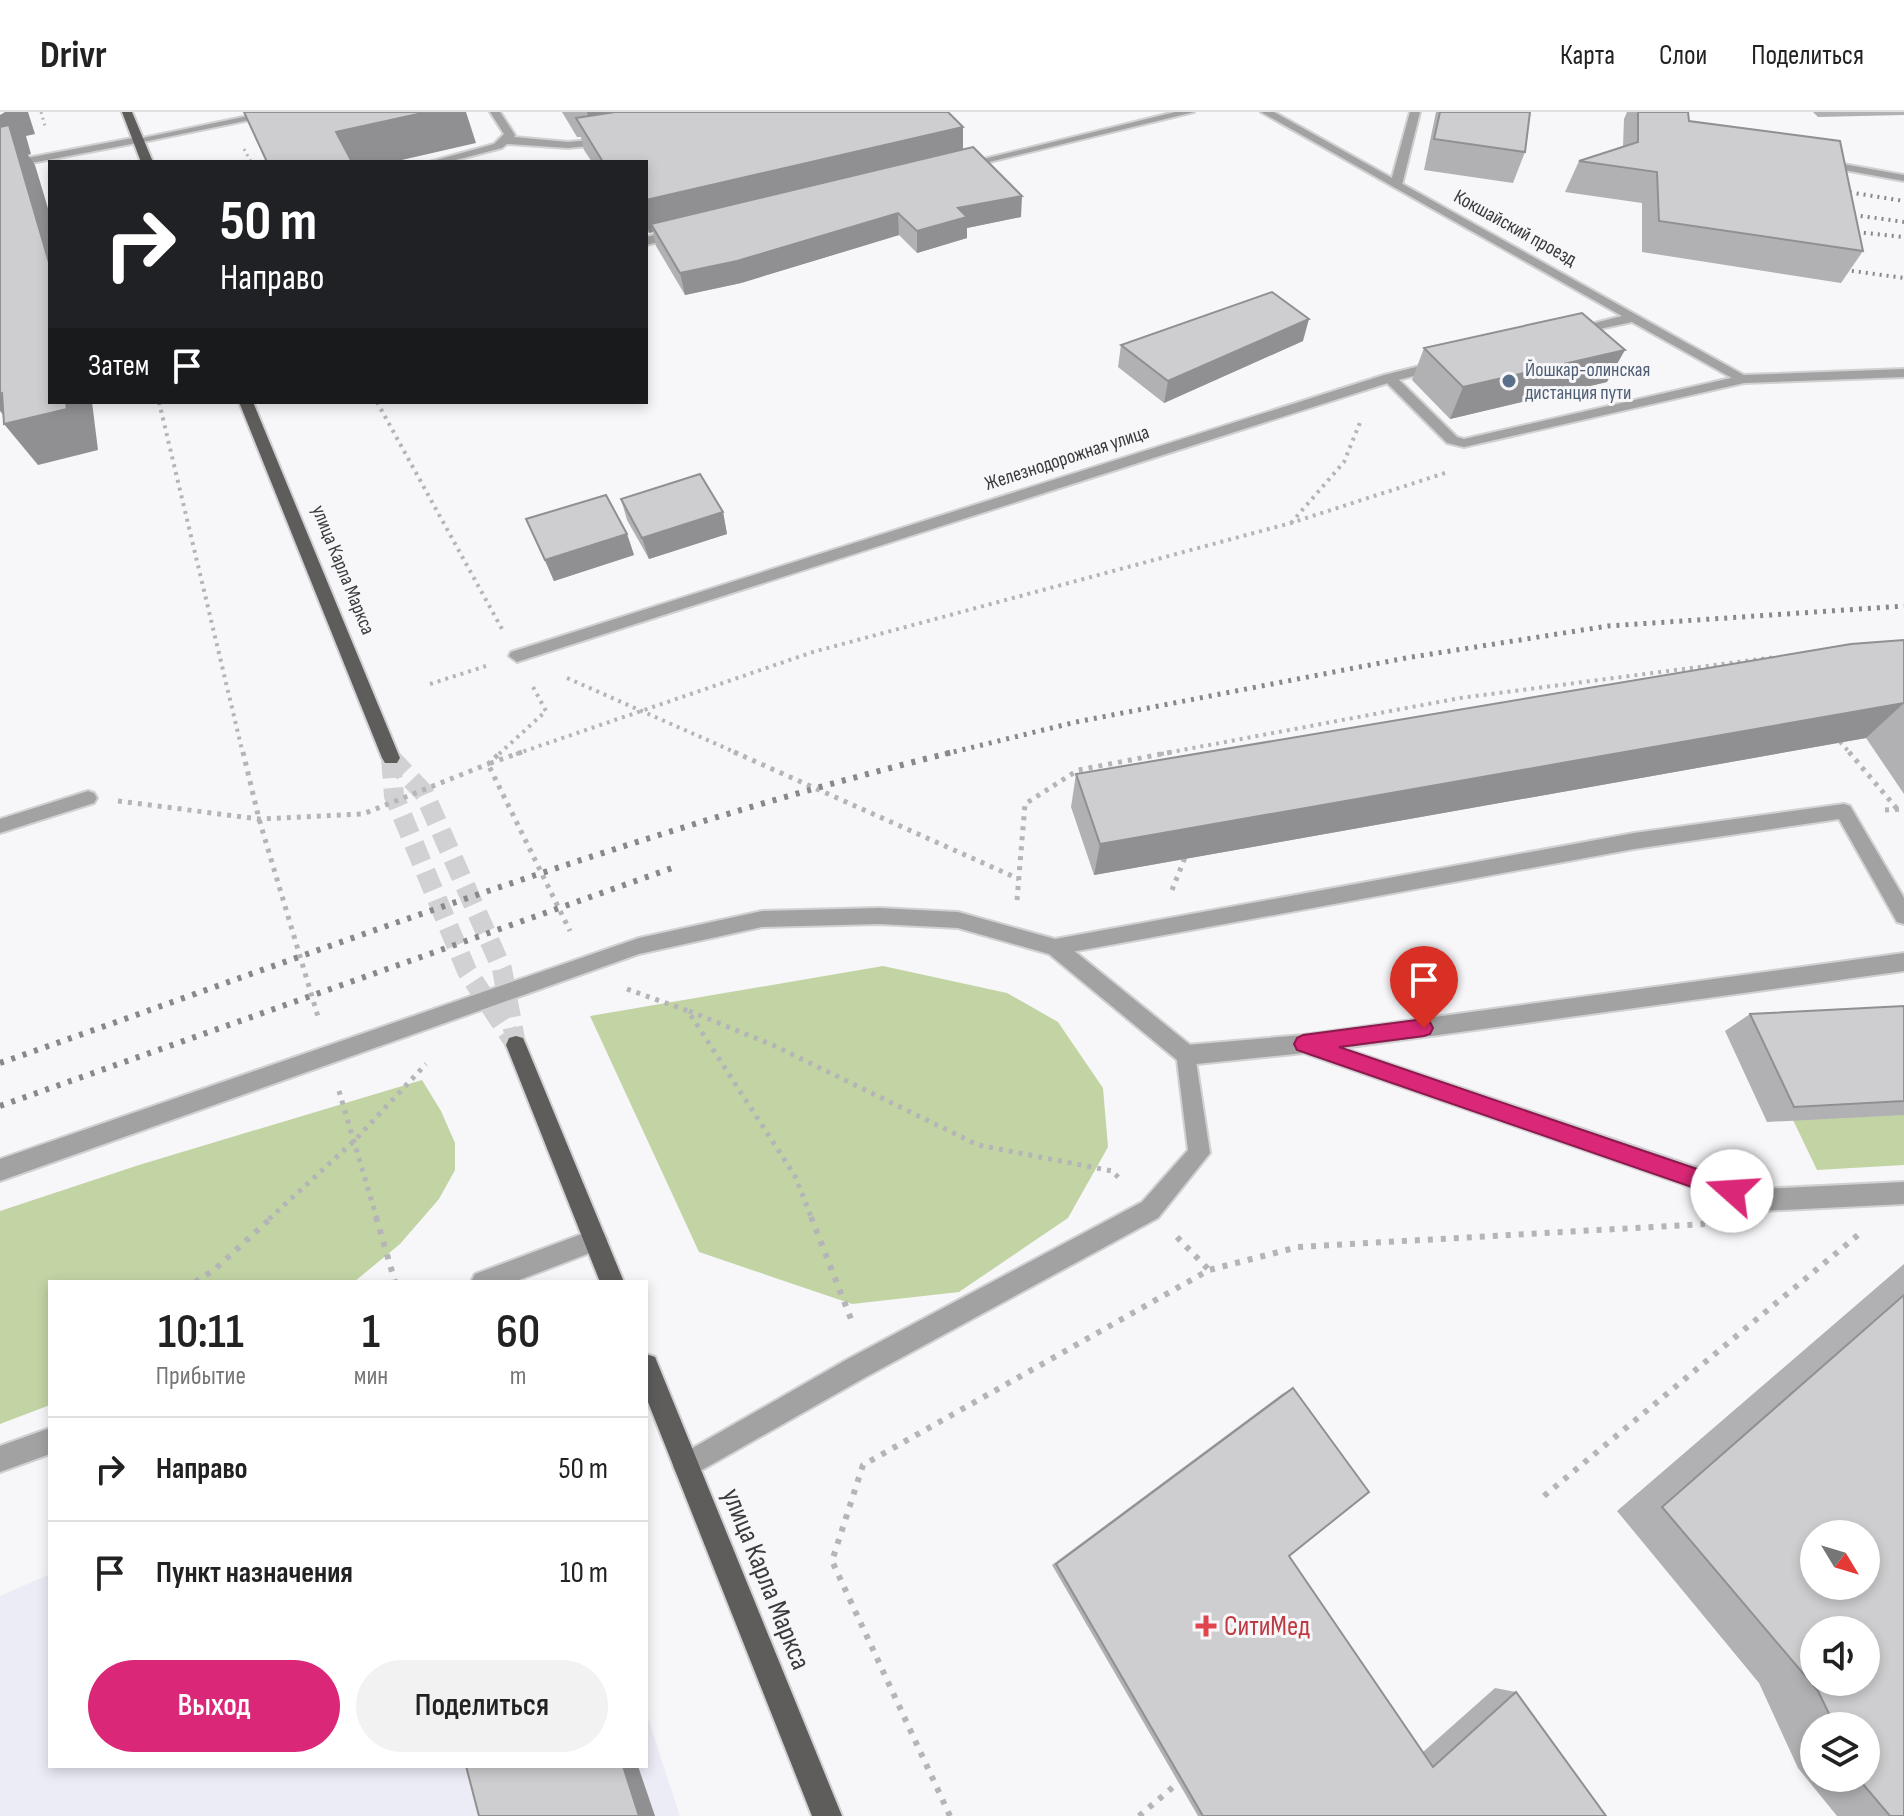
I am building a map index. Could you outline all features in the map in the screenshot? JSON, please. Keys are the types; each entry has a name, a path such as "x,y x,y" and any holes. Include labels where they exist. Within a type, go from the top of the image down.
{"main road":[{"path":"127,112 146,160"},
{"name":"улица Карла Маркса","path":"247,404 391,758"},
{"path":"516,1045 611,1280"},
{"name":"улица Карла Маркса","path":"648,1371 827,1816"}],"street":[{"path":"0,166 284,112"},
{"path":"443,160 498,146 510,135 495,112"},
{"path":"941,171 1189,112"},
{"name":"Кокшайский проезд","path":"1266,112 1744,379"},
{"path":"1396,185 1415,112"},
{"path":"504,140 568,145 622,139"},
{"path":"1803,158 1833,167 1904,178"},
{"path":"648,241 693,230"},
{"path":"1558,336 1635,317"},
{"name":"Железнодорожная улица","path":"517,656 1389,378 1451,363"},
{"path":"1389,378 1452,440 1464,443 1744,379 1904,373"},
{"path":"0,826 88,798"},
{"path":"1055,947 1634,841 1844,811 1904,916"},
{"path":"0,1170 639,946 762,919 879,916 958,920 1055,947 1187,1055 1199,1153 1150,1210 855,1369 686,1466"},
{"path":"1187,1055 1303,1044 1904,962"},
{"path":"1303,1044 1760,1200 1904,1193"},
{"path":"488,1280 595,1240"},
{"path":"0,1459 48,1442"}],"path":[{"path":"1291,523 1344,462 1363,416 1350,391"},
{"path":"88,798 259,819 159,404"},
{"path":"378,404 546,711"},
{"path":"586,964 488,764 813,652 1291,523 1454,469"},
{"path":"430,684 517,656 1019,879"},
{"path":"1014,936 1025,804 1078,770 1460,698 1783,656"},
{"path":"1840,742 1898,810"},
{"path":"1158,928 1191,842"},
{"path":"613,995 627,989 775,1046 978,1145 1112,1171 1209,1270"},
{"path":"688,1011 795,1176 851,1319"},
{"path":"412,1069 440,1059"},
{"path":"198,1280 214,1270 354,1141 426,1064"},
{"path":"340,1094 354,1089"},
{"path":"950,1816 832,1561 863,1465 1209,1270 1298,1247 1711,1224"},
{"path":"1544,1496 1860,1234"},
{"path":"1139,1816 1179,1782"}],"shaded area":[{"path":"48,1575 48,1768 648,1768 648,1718 680,1816 0,1816 0,1596"}],"green space":[{"path":"883,966 1007,993 1058,1022 1103,1088 1108,1147 1068,1218 959,1292 852,1304 699,1252 590,1016"},
{"path":"422,1080 441,1111 455,1143 455,1170 439,1199 400,1244 356,1280 48,1280 48,1406 0,1424 0,1211 139,1165"},
{"path":"1904,1114 1904,1165 1817,1170 1793,1120"}],"building":[{"path":"244,112 427,112 336,132 351,160 266,160"},
{"path":"615,112 948,112 963,127 648,200 648,160 602,160 576,118"},
{"path":"1440,112 1530,112 1525,152 1434,139"},
{"path":"1638,112 1688,112 1689,121 1840,141 1863,251 1659,221 1657,172 1579,161 1638,142"},
{"path":"9,125 48,259 48,404 66,404 67,409 4,424 0,394 0,127"},
{"path":"973,147 1022,196 958,208 967,217 917,231 898,213 737,261 680,273 651,224"},
{"path":"1272,292 1309,319 1168,381 1121,345"},
{"path":"1582,313 1625,350 1463,387 1424,348"},
{"path":"700,474 723,512 642,538 621,499"},
{"path":"606,495 627,534 545,560 526,519"},
{"path":"1904,640 1904,703 1100,844 1076,774 1851,644"},
{"path":"1904,1006 1904,1101 1794,1107 1750,1014"},
{"path":"1904,1295 1904,1816 1890,1816 1870,1792 1880,1792 1880,1712 1828,1712 1820,1696 1880,1696 1880,1616 1800,1616 1800,1670 1662,1507"},
{"name":"СитиМед","path":"1293,1388 1369,1492 1289,1556 1433,1767 1516,1692 1606,1816 1203,1816 1056,1564"},
{"path":"467,1768 624,1768 639,1816 479,1816"}],"tunnel":[{"path":"512,1039 467,971 394,796 391,758 424,793 502,969 516,1045"}],"railway":[{"path":"1829,189 1904,201"},
{"path":"1833,212 1904,222"},
{"path":"1836,230 1904,237"},
{"path":"1838,269 1904,278"},
{"path":"951,753 1076,722 1406,658 1608,626 1904,606"},
{"path":"0,1063 354,937 592,857 711,819 951,753"},
{"path":"945,754 951,753"},
{"path":"0,1106 675,867"}],"place":[{"name":"Йошкар-олинская дистанция пути","path":"1509,381"},
{"name":"СитиМед","path":"1206,1626"}],"route":[{"path":"1424,1028 1303,1044 1732,1191"}]}
